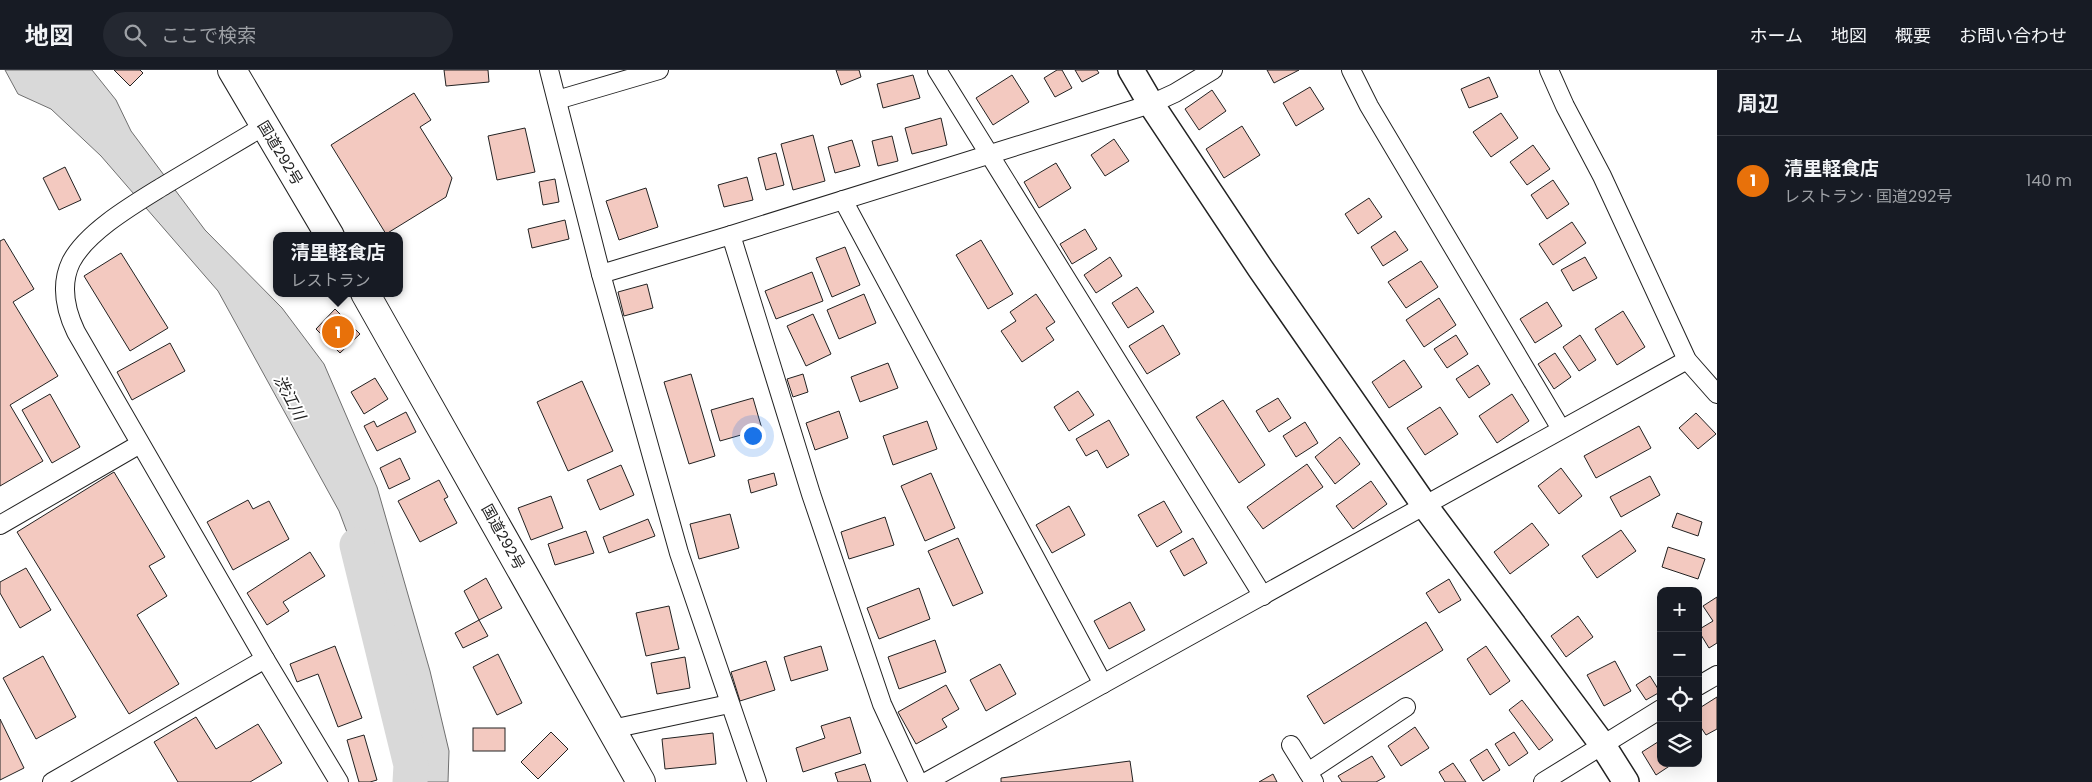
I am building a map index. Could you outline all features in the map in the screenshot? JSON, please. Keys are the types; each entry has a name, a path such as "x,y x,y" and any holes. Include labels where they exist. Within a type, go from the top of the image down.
{"highway":[{"name":"国道292号","path":"232,70 328,232"},
{"name":"国道292号","path":"367,297 641,782"}],"street":[{"path":"550,70 601,274 679,553 757,782"},
{"path":"557,100 659,70"},
{"path":"937,70 1263,596"},
{"path":"1131,70 1151,104 1260,268 1426,506 1602,744 1626,782"},
{"path":"601,274 731,236 1151,104 1175,93 1213,70"},
{"path":"1351,70 1369,106 1561,430"},
{"path":"1549,70 1564,106 1602,176 1687,360 1717,394"},
{"path":"264,126 121,213 87,241 71,262 66,282 65,297 69,318 76,332 265,659 339,782"},
{"path":"843,200 1104,684"},
{"path":"731,236 811,494 882,704 918,782"},
{"path":"926,782 1687,360"},
{"path":"0,525 140,444"},
{"path":"52,782 265,659"},
{"path":"1702,684 1717,675"},
{"path":"612,730 729,704"},
{"path":"1291,745 1311,777 1406,706"},
{"path":"1543,782 1657,711"}],"water":[{"path":"5,70 92,70 116,100 131,131 205,230 282,308 324,364 377,487 430,671 449,751 448,782 402,782 403,769 392,652 339,511 218,291 101,156 51,109 18,94"}],"building":[{"path":"114,70 140,70 143,73 130,86"},
{"path":"444,70 488,70 489,82 446,86"},
{"path":"836,70 859,70 861,77 841,85"},
{"path":"1057,70 1062,70 1072,88 1055,97 1044,78"},
{"path":"1075,70 1097,70 1099,73 1082,82"},
{"path":"1267,70 1299,70 1274,83"},
{"path":"913,75 920,98 883,108 877,84"},
{"path":"1012,75 1029,102 993,125 976,98"},
{"path":"1489,77 1498,97 1469,108 1461,89"},
{"path":"1310,87 1324,109 1296,126 1283,103"},
{"path":"1212,90 1226,111 1199,130 1185,109"},
{"path":"414,93 431,120 420,127 452,178 446,197 389,232 385,232 331,145"},
{"path":"1501,113 1518,138 1491,157 1473,132"},
{"path":"941,118 947,145 912,154 905,128"},
{"path":"1242,126 1260,155 1224,178 1206,149"},
{"path":"525,128 535,172 497,180 488,136"},
{"path":"813,135 825,181 793,190 781,144"},
{"path":"892,136 898,161 878,166 872,141"},
{"path":"1114,139 1129,161 1105,176 1091,155"},
{"path":"852,140 860,166 835,173 828,147"},
{"path":"1533,145 1550,169 1527,185 1510,162"},
{"path":"776,153 784,185 766,190 758,158"},
{"path":"1056,163 1071,188 1039,208 1024,182"},
{"path":"65,167 81,200 59,210 43,178"},
{"path":"747,177 753,200 724,207 718,185"},
{"path":"555,179 559,202 543,205 539,182"},
{"path":"1553,180 1569,204 1547,219 1531,195"},
{"path":"646,188 658,227 619,240 606,201"},
{"path":"1369,198 1382,217 1358,234 1345,214"},
{"path":"565,220 569,239 532,248 528,229"},
{"path":"1572,222 1586,243 1553,265 1539,244"},
{"path":"1085,229 1097,249 1072,264 1060,244"},
{"path":"1395,231 1408,250 1383,266 1371,247"},
{"path":"4,239 34,289 13,302 58,376 10,405 43,461 0,486 0,241"},
{"path":"981,240 1013,294 988,309 956,255"},
{"path":"845,247 860,285 832,297 816,258"},
{"path":"121,253 168,328 130,351 84,276"},
{"path":"1110,257 1122,276 1096,293 1084,275"},
{"path":"1585,257 1597,278 1573,291 1561,270"},
{"path":"1421,261 1438,287 1406,308 1388,282"},
{"path":"812,272 823,301 776,319 765,291"},
{"path":"647,284 653,308 624,316 618,292"},
{"path":"1137,287 1154,312 1128,328 1112,303"},
{"path":"864,294 876,323 839,339 827,310"},
{"path":"1036,294 1055,322 1046,328 1054,340 1022,362 1001,331 1016,321 1010,312"},
{"path":"1439,298 1456,325 1424,347 1406,320"},
{"path":"1547,302 1562,326 1535,343 1520,319"},
{"path":"335,309 360,334 340,353 316,329"},
{"path":"1623,311 1645,347 1617,365 1595,329"},
{"path":"813,314 831,354 806,366 787,326"},
{"path":"1163,325 1180,354 1147,374 1129,346"},
{"path":"1456,335 1468,354 1447,368 1434,349"},
{"path":"1580,335 1596,360 1579,371 1563,347"},
{"path":"170,343 185,371 132,400 117,372"},
{"path":"1555,353 1571,377 1554,389 1538,364"},
{"path":"1404,360 1422,387 1389,408 1372,382"},
{"path":"888,363 898,388 860,402 851,377"},
{"path":"1478,365 1490,384 1469,398 1456,379"},
{"path":"691,374 715,456 689,464 664,382"},
{"path":"803,374 808,392 793,397 787,379"},
{"path":"375,378 388,399 364,414 351,392"},
{"path":"582,381 613,451 568,471 537,402"},
{"path":"1078,391 1094,415 1069,431 1054,407"},
{"path":"50,394 80,447 52,463 22,410"},
{"path":"1512,394 1529,421 1497,443 1479,416"},
{"path":"753,398 762,429 720,441 711,410"},
{"path":"1278,398 1291,418 1269,432 1256,411"},
{"path":"1223,400 1265,465 1239,483 1196,417"},
{"path":"1440,407 1458,434 1425,455 1407,428"},
{"path":"839,411 848,438 815,450 806,423"},
{"path":"406,412 416,432 377,451 364,426 374,421 377,427"},
{"path":"1696,413 1716,434 1698,449 1679,428"},
{"path":"1109,420 1129,455 1107,468 1097,450 1086,456 1076,439"},
{"path":"927,421 937,449 893,465 883,436"},
{"path":"1305,422 1318,443 1296,457 1283,436"},
{"path":"1639,426 1651,448 1596,478 1584,456"},
{"path":"1340,437 1360,464 1335,484 1315,457"},
{"path":"400,458 410,479 389,489 380,468"},
{"path":"1307,464 1323,487 1263,529 1247,507"},
{"path":"621,465 634,495 600,510 587,480"},
{"path":"1561,468 1582,496 1559,514 1538,486"},
{"path":"114,472 165,557 149,566 167,596 137,615 179,684 129,714 17,532"},
{"path":"774,473 777,485 751,493 748,480"},
{"path":"931,473 955,528 925,541 901,486"},
{"path":"1650,476 1660,495 1621,517 1610,497"},
{"path":"439,480 448,497 444,499 457,523 420,542 398,501"},
{"path":"1371,481 1387,504 1353,529 1336,506"},
{"path":"551,496 563,528 531,540 518,508"},
{"path":"248,500 253,509 269,501 289,539 233,570 207,522"},
{"path":"1164,501 1182,532 1157,547 1138,515"},
{"path":"1069,506 1085,535 1052,553 1036,525"},
{"path":"1677,513 1702,522 1698,536 1672,527"},
{"path":"730,514 739,548 699,559 690,524"},
{"path":"885,517 894,545 849,559 841,532"},
{"path":"648,519 655,536 609,553 603,537"},
{"path":"1532,523 1549,545 1510,574 1494,552"},
{"path":"1621,530 1636,551 1597,578 1582,556"},
{"path":"586,531 594,553 555,565 548,544"},
{"path":"958,538 983,593 953,606 928,551"},
{"path":"1193,538 1207,563 1184,576 1170,551"},
{"path":"1668,547 1705,559 1698,579 1662,567"},
{"path":"310,552 325,576 283,602 289,611 267,625 247,593"},
{"path":"26,568 51,610 20,628 0,593 0,582"},
{"path":"486,578 502,608 479,620 464,591"},
{"path":"1449,579 1461,600 1439,613 1426,593"},
{"path":"919,588 930,619 879,639 867,608"},
{"path":"1717,597 1717,643 1709,648 1702,637 1702,628 1713,621 1703,606"},
{"path":"1130,602 1145,630 1109,649 1094,621"},
{"path":"669,606 679,649 646,656 636,613"},
{"path":"1578,616 1593,637 1566,657 1551,636"},
{"path":"479,620 488,636 463,648 455,633"},
{"path":"1426,622 1443,650 1324,724 1307,696"},
{"path":"935,640 946,672 899,689 888,657"},
{"path":"335,646 362,718 338,727 318,674 297,682 290,664"},
{"path":"821,646 828,670 791,681 784,657"},
{"path":"1486,646 1510,681 1490,695 1467,659"},
{"path":"498,654 522,703 497,715 473,667"},
{"path":"43,656 76,717 36,739 3,678"},
{"path":"685,657 690,688 657,694 651,663"},
{"path":"766,661 775,690 740,701 731,672"},
{"path":"1615,661 1631,691 1604,706 1587,675"},
{"path":"1000,664 1016,694 986,711 970,680"},
{"path":"1650,676 1657,687 1657,694 1646,700 1636,685"},
{"path":"946,685 959,709 942,719 947,727 916,744 898,712"},
{"path":"1717,697 1717,729 1706,735 1702,729 1702,706"},
{"path":"1522,700 1553,740 1539,750 1509,710"},
{"path":"196,717 216,749 258,724 282,763 250,782 178,782 154,742"},
{"path":"850,717 861,753 803,772 796,748 825,738 821,726"},
{"path":"0,719 24,768 0,780"},
{"path":"1415,727 1429,748 1401,766 1388,746"},
{"path":"473,728 505,728 505,751 473,751"},
{"path":"551,732 568,749 538,779 521,762"},
{"path":"1514,732 1528,753 1509,766 1495,744"},
{"path":"713,733 716,764 665,769 662,739"},
{"path":"364,735 377,780 370,782 359,782 347,740"},
{"path":"1657,743 1657,767 1668,767 1656,775 1642,752"},
{"path":"1487,749 1500,770 1483,781 1470,760"},
{"path":"1372,756 1385,777 1376,782 1342,782 1338,776"},
{"path":"1130,761 1133,782 1001,782 1001,778"},
{"path":"1453,763 1466,782 1445,782 1439,772"},
{"path":"865,764 871,782 838,782 835,773"},
{"path":"1273,774 1277,782 1259,782"}],"waterway":[{"name":"渋江川","path":"357,545 411,765 410,782"}],"place":[{"name":"清里軽食店","path":"338,332"}]}
